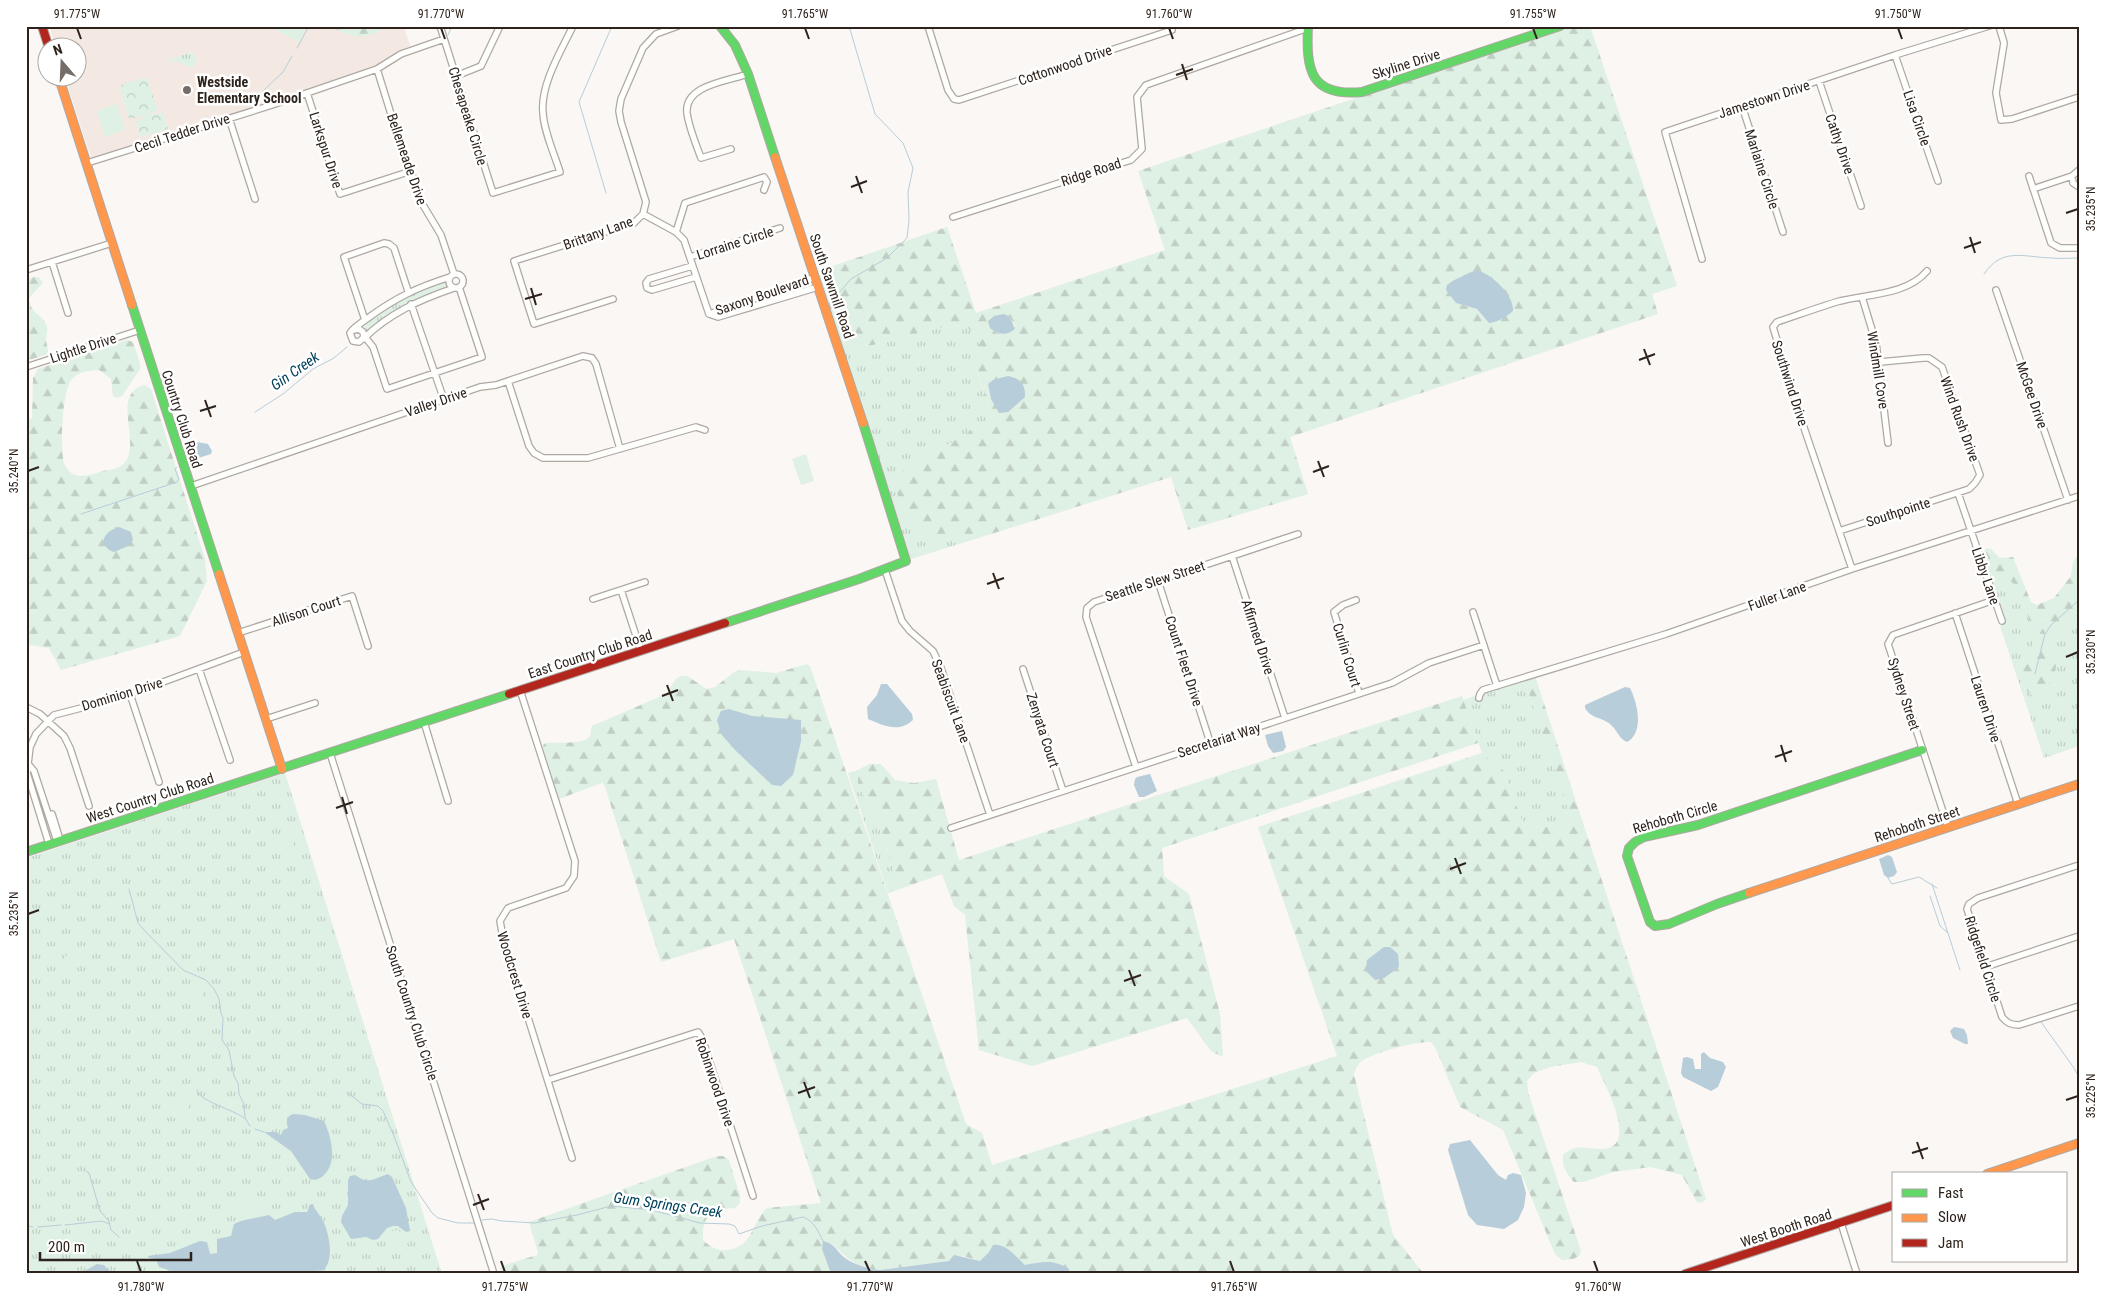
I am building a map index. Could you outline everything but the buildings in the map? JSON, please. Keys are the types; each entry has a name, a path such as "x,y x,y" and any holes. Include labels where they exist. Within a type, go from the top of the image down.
{"street":[{"path":"42,26 46,38"},
{"name":"Chesapeake Circle","path":"440,26 492,193 560,172 545,123 542,105 546,85 573,26"},
{"path":"456,76 481,66 500,26"},
{"name":"Brittany Lane","path":"613,299 534,324 514,261 634,223 643,214 646,202 621,122 619,111 620,98 648,41 656,34 678,26"},
{"name":"South Sawmill Road","path":"720,26 735,45 748,74 906,561"},
{"name":"Cottonwood Drive","path":"928,26 948,90 954,99 964,99 1172,30 1170,26"},
{"name":"Skyline Drive","path":"1308,27 1307,48 1311,74 1325,90 1340,94 1362,92 1560,26"},
{"name":"Jamestown Drive","path":"1702,259 1664,132 1895,54 1989,26"},
{"path":"1999,26 2004,43 1996,94 2001,120 2012,119 2079,97"},
{"name":"Ridge Road","path":"953,218 1131,160 1142,149 1137,97 1146,85 1308,27"},
{"name":"Cecil Tedder Drive","path":"87,163 377,69 401,54 444,39"},
{"name":"Lisa Circle","path":"1895,54 1938,181"},
{"name":"Bellemeade Drive","path":"377,69 424,208 441,235 452,275"},
{"path":"731,149 701,158 689,121 687,108 692,96 702,88 748,74"},
{"name":"Cathy Drive","path":"1819,81 1861,206"},
{"name":"Country Club Road","path":"62,88 282,769"},
{"name":"Larkspur Drive","path":"307,93 340,194 411,171"},
{"name":"Marlaine Circle","path":"1742,106 1783,232"},
{"path":"229,118 255,199"},
{"path":"2033,189 2072,176 2079,170"},
{"path":"2029,176 2051,243 2060,248 2079,248"},
{"path":"2072,176 2073,183 2079,187"},
{"path":"643,214 676,232 685,203 764,177 767,182 764,190"},
{"name":"Lorraine Circle","path":"690,257 780,228"},
{"name":"Saxony Boulevard","path":"676,232 684,240 709,314"},
{"path":"26,270 112,243"},
{"path":"365,320 344,257 389,244 394,248 408,292"},
{"path":"52,262 68,313"},
{"path":"692,266 649,279 646,283 647,288 652,290 696,277"},
{"name":"Southwind Drive","path":"1852,569 1798,410 1773,327 1777,322 1842,301 1862,298 1910,284 1920,280 1927,271"},
{"path":"459,274 463,282 456,287 411,304 390,316 363,339 357,342 351,340 350,336 353,330 408,292 459,274"},
{"path":"363,339 373,347 387,389 482,357 456,287 449,283 452,275"},
{"name":"Saxony Boulevard","path":"709,314 815,277"},
{"name":"Saxony Boulevard","path":"709,314 718,317 789,294 802,293 818,287"},
{"name":"McGee Drive","path":"1996,290 2068,500"},
{"name":"Windmill Cove","path":"1862,298 1880,362 1888,443"},
{"path":"411,304 444,400"},
{"path":"353,330 359,329 363,332 363,339"},
{"name":"Lightle Drive","path":"26,367 140,330"},
{"name":"Valley Drive","path":"191,486 480,388 508,381 583,356 592,358 596,364 620,449"},
{"name":"Wind Rush Drive","path":"1880,362 1929,358 1942,367 1980,475 1975,484 1969,489 1958,493"},
{"path":"508,381 529,446 534,453 543,458 588,458 696,427 705,430"},
{"name":"Southpointe","path":"1839,531 1958,493"},
{"name":"Libby Lane","path":"1958,493 2002,621"},
{"name":"Fuller Lane","path":"1479,698 1484,690 1666,634 1852,569 2079,496"},
{"name":"Seattle Slew Street","path":"1136,767 1086,617 1087,608 1094,602 1298,534"},
{"name":"Affirmed Drive","path":"1232,556 1285,718"},
{"name":"East Country Club Road","path":"282,769 885,570 906,561"},
{"name":"Seabiscuit Lane","path":"885,570 902,621 933,652 941,668 990,815"},
{"name":"Count Fleet Drive","path":"1158,580 1210,742"},
{"path":"593,599 645,582"},
{"path":"621,590 640,650"},
{"name":"Allison Court","path":"238,633 352,596 368,646"},
{"name":"Curlin Court","path":"1356,600 1343,604 1334,612 1359,693"},
{"name":"Sydney Street","path":"1948,827 1888,644 1894,634 1994,600"},
{"path":"1473,612 1497,686"},
{"name":"Lauren Drive","path":"1955,613 2018,804"},
{"name":"Secretariat Way","path":"951,828 1392,683 1428,663 1484,645"},
{"name":"Dominion Drive","path":"55,842 27,773 31,742 48,721 54,715 130,694 244,652"},
{"path":"199,669 230,760"},
{"name":"Zenyata Court","path":"1023,669 1063,791"},
{"name":"Woodcrest Drive","path":"520,690 575,861 574,876 566,888 508,908 500,921 503,938 572,1158"},
{"path":"130,694 160,782"},
{"path":"266,719 315,703"},
{"path":"26,707 40,714 57,728 70,748 90,806"},
{"path":"424,722 448,801"},
{"name":"Rehoboth Circle","path":"1764,888 1714,905 1668,924 1655,926 1647,917 1627,856 1628,847 1635,840 1653,834 1698,825 1922,750"},
{"name":"South Country Club Circle","path":"330,753 493,1273"},
{"path":"28,764 34,771 44,804 51,811 55,842"},
{"name":"West Country Club Road","path":"26,852 282,769"},
{"name":"Rehoboth Street","path":"1764,888 2079,784"},
{"name":"Ridgefield Circle","path":"2079,865 1978,898 1969,904 1967,914 2002,1017 2009,1024 2019,1025 2079,1006"},
{"path":"1985,967 2079,936"},
{"name":"Robinwood Drive","path":"548,1080 698,1032 702,1038 753,1196"},
{"path":"1993,1172 2079,1143"},
{"name":"West Booth Road","path":"1685,1274 1892,1206"},
{"path":"1841,1223 1857,1274"}],"shaded area":[{"name":"Westside Elementary School","path":"49,26 404,26 410,46 377,66 268,103 91,158 68,88 88,88 88,38 53,38"}],"green space":[{"path":"268,26 297,26 305,30 299,42"},
{"path":"332,26 386,26 374,34 359,36 344,33"},
{"path":"1571,26 1590,26 1677,286 1652,294 1658,314 1290,437 1308,494 1188,530 1171,477 988,535 952,539 936,537 919,531 904,514 895,481 901,472 986,422 990,410 977,370 980,350 977,335 965,326 938,328 873,345 853,347 835,324 818,277 824,269 947,227 976,313 1165,250 1138,171","holes":["1462,275 1509,314 1493,323 1489,323 1477,309 1456,303 1447,285","992,317 1010,317 1015,326 999,334 988,321","988,384 1025,397 1008,411 991,399"]},
{"path":"192,52 197,59 193,67 173,60 165,61"},
{"path":"144,78 147,79 158,109 152,115 163,112 168,129 141,137 136,121 144,118 144,116 129,119 120,89 121,85"},
{"path":"117,104 125,130 105,137 97,111"},
{"path":"39,277 43,283 29,298 30,304 34,311 43,319 47,327 48,354 26,361 26,280"},
{"path":"444,281 447,283 446,288 415,301 368,330 364,330 365,324 411,293"},
{"path":"835,324 853,347 873,345 938,328 965,326 977,335 980,350 977,371 990,410 986,422 901,472 936,537 952,539 988,535 911,559"},
{"path":"127,340 133,342 140,363 140,369 122,396 117,398 113,396 111,379 99,370 80,373 71,380 66,396 63,420 62,445 64,463 70,472 81,476 121,466 128,458 130,447 127,411 129,400 134,391 144,385 151,389 205,559 207,581 180,636 61,670 49,648 30,645 26,638 26,421 32,418 33,378 38,369"},
{"path":"806,454 814,481 801,485 792,459"},
{"path":"1987,548 1991,549 2000,558 2013,557 2031,602 2037,605 2054,598 2071,576 2073,562 2079,553 2079,611 2059,625 2048,649 2057,655 2055,674 2049,683 2049,691 2045,699 2036,699 2027,691 2020,663 2030,651 2047,621 2043,619 2030,622 2017,586 2010,581 1993,588 1982,553"},
{"path":"2010,581 2017,586 2030,622 2043,619 2047,622 2030,651 2020,663 2049,691 2049,683 2055,674 2048,649 2059,625 2079,611 2079,746 2044,758 2000,626 2005,623 1993,588"},
{"path":"807,664 810,666 966,1124 982,1133 992,1165 1337,1056 1258,827 1482,753 1504,771 1525,829 1573,824 1524,679 1535,676 1706,1199 1702,1203 1697,1202 1682,1175 1651,1167 1613,1172 1583,1182 1574,1182 1565,1169 1563,1155 1577,1148 1603,1149 1614,1146 1619,1138 1619,1126 1612,1099 1597,1067 1581,1062 1550,1067 1534,1073 1527,1081 1528,1092 1581,1251 1579,1256 1573,1259 1562,1260 1555,1254 1503,1130 1460,1107 1436,1049 1431,1042 1425,1042 1397,1047 1371,1056 1359,1063 1354,1074 1393,1235 1424,1274 1070,1274 1069,1269 1046,1262 1025,1265 1014,1255 993,1245 980,1261 963,1256 949,1261 880,1270 854,1262 843,1255 833,1244 822,1249 831,1274 501,1274 502,1266 537,1255 538,1252 529,1222 717,1156 723,1156 729,1160 740,1196 740,1203 735,1208 715,1212 710,1215 704,1224 703,1240 714,1248 728,1250 743,1244 767,1208 821,1203 734,939 661,962 603,783 559,799 543,748 543,745 546,743 586,740 590,736 592,726 666,694 676,679 681,676 687,676 707,689 715,687 740,670 776,673"},
{"path":"1524,679 1573,824 1525,829 1504,771 1482,753 1463,700"},
{"path":"1462,696 1478,743 1162,848 1164,876 1189,894 1220,1014 1223,1057 1211,1051 1187,1018 1032,1066 979,1050 965,915 954,906 942,874 900,889 872,806 858,787 858,770 869,764 881,764 895,780 914,783 936,779 959,860"},
{"path":"858,770 858,787 872,806 900,889 888,893 848,773"},
{"path":"285,773 442,1274 26,1274 26,858"},
{"path":"284,838 289,838 297,850 293,857 289,859 286,857 282,844"},
{"path":"47,928 49,932 47,937 36,947 31,943 31,940"},
{"path":"256,946 263,949 264,952 257,965 248,953"},
{"path":"69,954 73,954 74,973 70,977 63,974 62,968 63,960"},
{"path":"193,981 199,981 205,988 201,998 196,998 190,990 189,985"},
{"path":"184,1103 189,1104 189,1110 178,1119 171,1117 171,1110"},
{"path":"248,1189 253,1192 253,1208 246,1211 241,1207 241,1196"},
{"path":"398,1230 409,1239 408,1243 399,1248 388,1237 391,1231"},
{"path":"352,1251 357,1254 356,1260 347,1268 341,1269 338,1264 347,1253"}],"water":[{"path":"1477,270 1495,280 1510,298 1513,311 1495,322 1489,323 1477,309 1456,303 1446,290 1447,285 1450,283 1461,276"},
{"path":"1004,314 1010,317 1015,329 1009,333 1002,334 990,328 988,321 994,316"},
{"path":"1008,376 1021,382 1025,397 1008,412 999,413 991,399 988,384 993,380"},
{"path":"187,440 208,444 212,451 211,454 192,460 185,446"},
{"path":"119,527 131,532 133,540 128,546 114,552 105,546 104,538 109,532"},
{"path":"881,684 887,684 912,714 913,720 902,726 891,727 868,719 867,707 877,695"},
{"path":"1625,687 1630,688 1633,694 1638,716 1636,731 1627,742 1622,739 1608,722 1590,714 1585,708 1585,705"},
{"path":"729,709 752,716 801,720 801,741 793,775 781,786 772,785 721,734 717,720 721,711"},
{"path":"1282,731 1286,747 1283,751 1273,753 1268,746 1265,735"},
{"path":"1150,774 1157,791 1144,797 1139,797 1134,785 1135,779"},
{"path":"1888,855 1892,857 1897,872 1894,876 1888,878 1884,875 1879,859"},
{"path":"1384,947 1390,947 1398,954 1399,967 1384,978 1375,980 1366,971 1367,960"},
{"path":"1954,1027 1964,1029 1968,1044 1953,1038 1950,1031"},
{"path":"1704,1052 1710,1058 1723,1062 1726,1067 1718,1087 1711,1091 1683,1077 1681,1073 1683,1058 1687,1057 1693,1059 1695,1069 1701,1069 1701,1054"},
{"path":"293,1114 305,1115 324,1121 327,1127 331,1141 332,1156 328,1170 321,1178 310,1179 291,1151 264,1132 276,1132 281,1135 283,1130 288,1128 287,1120"},
{"path":"1470,1140 1498,1175 1506,1180 1508,1175 1513,1173 1521,1175 1526,1193 1524,1207 1518,1220 1504,1229 1477,1225 1468,1215 1448,1150 1450,1144"},
{"path":"388,1174 392,1177 406,1208 410,1231 406,1232 398,1226 393,1226 387,1228 378,1239 373,1240 366,1237 351,1239 341,1222 348,1205 348,1180 350,1176 355,1175 368,1180"},
{"path":"311,1204 313,1204 322,1219 329,1239 329,1260 323,1270 285,1274 182,1274 159,1267 156,1259 149,1258 148,1256 170,1253 200,1241 207,1242 210,1254 217,1253 217,1239 231,1236 234,1224 269,1215 275,1220 295,1212 307,1212"},
{"path":"823,1241 833,1246 849,1260 862,1266 880,1270 949,1261 954,1255 980,1261 993,1245 998,1245 1010,1251 1025,1265 1042,1262 1057,1264 1069,1269 1070,1274 831,1274 822,1249"},
{"path":"97,1264 104,1265 112,1274 79,1274"}],"waterway":[{"path":"297,48 309,26"},
{"name":"Gin Creek","path":"448,35 452,26"},
{"path":"606,193 579,102 612,26"},
{"path":"828,305 851,279 887,258 907,238 909,220 908,192 913,168 903,143 875,114 849,26"},
{"path":"263,91 283,72 292,56"},
{"path":"248,100 257,95"},
{"path":"1984,274 1998,260 2006,257 2079,258"},
{"name":"Gin Creek","path":"255,412 283,394 313,369 334,358 347,347"},
{"path":"187,464 192,460"},
{"path":"81,514 177,482 179,479 175,469 177,467"},
{"path":"2035,674 2045,634 2051,625 2079,600"},
{"path":"1888,878 1892,884 1919,877 1937,888"},
{"path":"1932,884 1960,970"},
{"path":"129,889 138,923 183,970 206,980 214,989 219,999 223,1018 222,1040 229,1050 234,1076 244,1104 245,1118 250,1126"},
{"path":"1930,896 1940,926 1947,932"},
{"path":"2041,1022 2079,1077"},
{"path":"197,1090 199,1094 210,1102 244,1118"},
{"path":"347,1092 362,1104 378,1106 383,1111 411,1182 432,1213 438,1218 458,1223 474,1223"},
{"path":"255,1129 264,1132"},
{"path":"86,1171 89,1173 100,1211 109,1221 111,1230 119,1237"},
{"name":"Gum Springs Creek","path":"482,1220 492,1219 535,1223 611,1206 652,1210 700,1223 729,1224 735,1226 739,1234 762,1226 803,1217 813,1224 823,1241"},
{"path":"65,1225 102,1221 109,1224"},
{"path":"38,1227 61,1225"},
{"path":"26,1226 33,1227"}],"traffic: fast":[{"path":"720,26 735,45 748,74 775,157"},
{"path":"1308,26 1308,56 1310,68 1315,77 1322,85 1331,90 1345,92 1362,92 1560,26"},
{"path":"132,305 219,574"},
{"path":"725,623 859,579 906,561 863,423"},
{"path":"26,852 509,694"},
{"path":"1749,893 1669,924 1655,926 1650,922 1627,856 1629,848 1644,837 1698,825 1922,750"}],"traffic: slow":[{"path":"62,88 132,305"},
{"path":"775,157 863,423"},
{"path":"219,574 282,769"},
{"path":"1749,893 2079,784"},
{"path":"1993,1172 2079,1143"}],"traffic: jam":[{"path":"42,26 46,38"},
{"path":"509,694 725,623"},
{"path":"1685,1274 1892,1206"}],"place":[{"name":"Westside Elementary School","path":"187,90"}]}
